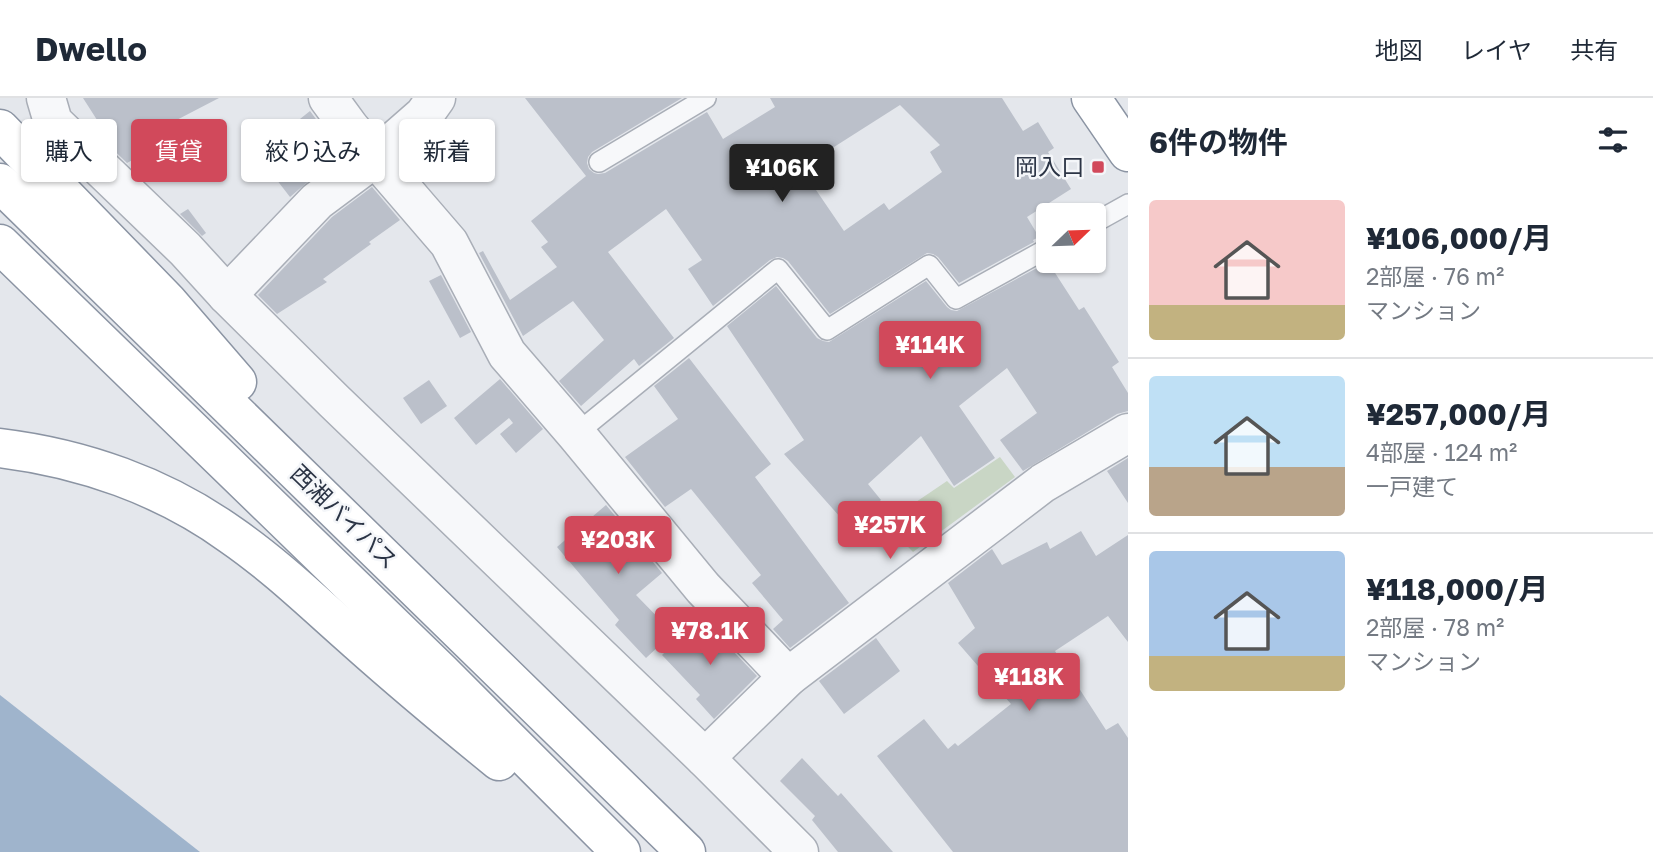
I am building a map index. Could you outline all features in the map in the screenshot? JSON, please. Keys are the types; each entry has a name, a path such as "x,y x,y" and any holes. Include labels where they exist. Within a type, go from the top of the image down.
{"highway":[{"path":"1091,98 1128,152"},
{"path":"0,129 167,301 410,582"},
{"name":"西湘バイパス","path":"0,183 686,852"},
{"name":"西湘バイパス","path":"0,244 442,673 621,852"},
{"path":"0,448 50,456 120,476 180,504 231,535 421,697 612,852"}],"street":[{"path":"46,98 52,122 185,249 227,295 334,401 799,852"},
{"path":"328,98 343,119"},
{"path":"385,149 424,115 436,98"},
{"path":"385,168 449,243 507,354 703,588 788,677"},
{"path":"227,295 317,201 342,182"},
{"path":"705,758 788,677 1043,483 1128,433"}],"lane":[{"path":"599,162 706,98"},
{"path":"1106,216 1128,204"},
{"path":"576,434 778,269 827,330 929,265 956,299 1036,255"}],"green space":[{"path":"1000,457 1015,477 913,552 885,523 947,481 954,488"}],"water":[{"path":"0,695 200,852 0,852"}],"building":[{"path":"83,98 219,98 179,119 131,119 131,161 127,163 117,153 117,119 96,119"},
{"path":"525,98 682,98 592,152 587,163 589,169 598,174 605,173 707,112 723,139 775,107 770,98 1002,98 1023,131 1038,122 1054,148 1048,152 1071,189 1049,203 1036,203 1036,211 1027,217 1036,232 1034,242 959,283 938,257 927,253 830,314 788,261 777,257 713,306 688,269 702,260 666,209 608,252 674,338 639,366 634,359 581,406 559,381 604,340 573,301 523,336 479,253 483,251 510,300 557,267 541,247 548,242 531,221 586,176","holes":["900,105 940,145 930,152 942,172 889,210 884,203 844,231 801,168"]},
{"path":"310,111 316,119 300,119"},
{"path":"278,182 307,182 290,197"},
{"path":"372,187 400,220 323,279 327,282 277,314 258,295 332,217"},
{"path":"188,209 206,233 202,236 180,214"},
{"path":"1036,268 1036,273 1055,273 1079,310 1084,307 1119,362 1112,367 1128,393 1128,411 1117,414 1023,471 1000,440 1037,413 1007,368 959,406 995,458 954,486 921,436 868,484 881,500 849,527 784,454 804,440 727,326 776,286 817,338 829,342 926,281 947,307 957,311"},
{"path":"441,275 471,332 460,338 429,281"},
{"path":"689,358 771,464 755,477 849,603 790,648 773,629 783,620 752,583 761,575 691,489 665,507 625,457 678,419 654,386"},
{"path":"500,379 543,429 516,453 500,434 513,423 509,418 476,445 454,418"},
{"path":"429,380 447,406 421,424 403,398"},
{"path":"1128,458 1128,503 1107,471"},
{"path":"606,505 662,573 636,595 673,633 646,658 615,625 619,620 557,547"},
{"path":"1081,531 1096,556 1128,535 1128,642 1108,616 1055,651 1106,730 1118,723 1128,738 1128,852 953,852 877,756 924,719 948,749 955,743 958,746 1011,704 958,643 975,628 948,583 992,549 1002,565 1047,542 1050,549"},
{"path":"701,618 757,676 714,719 696,699 700,695 662,655"},
{"path":"876,638 900,671 844,714 819,681"},
{"path":"802,758 838,796 841,793 893,852 838,852 812,820 815,816 780,781"}],"place":[{"name":"岡入口","path":"1098,167"}]}
